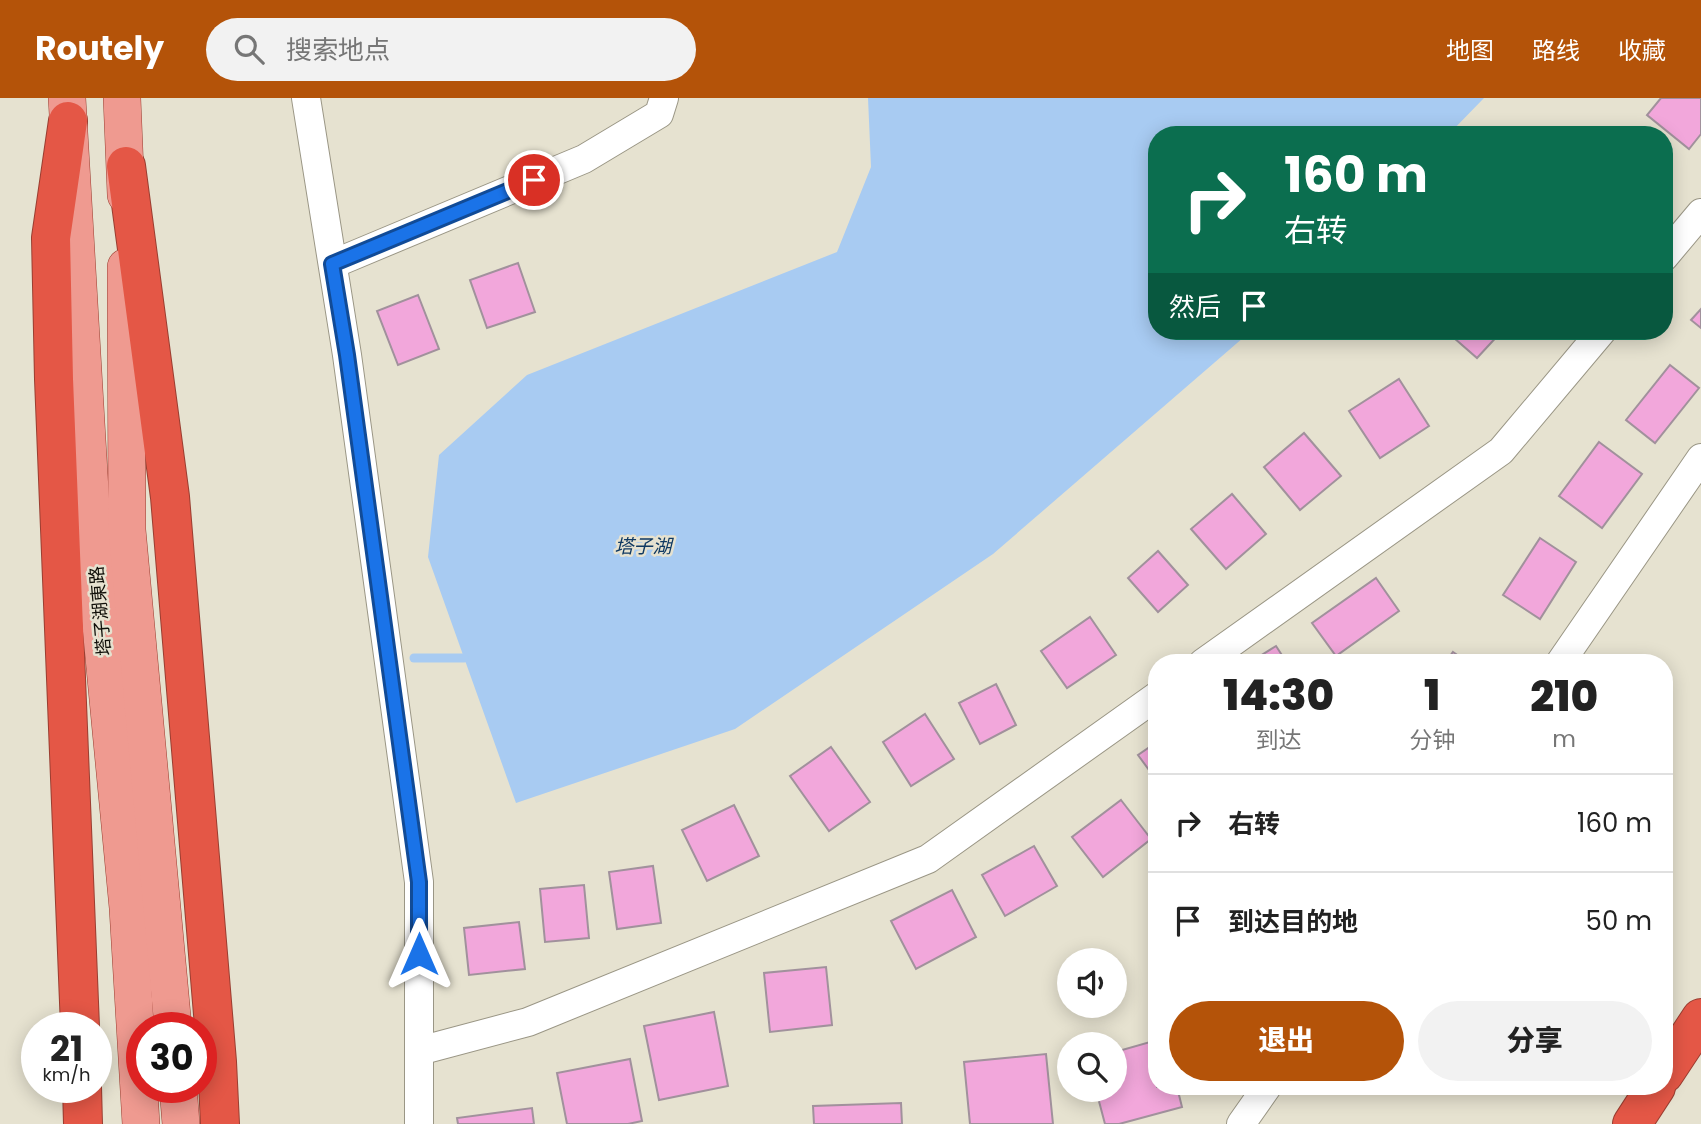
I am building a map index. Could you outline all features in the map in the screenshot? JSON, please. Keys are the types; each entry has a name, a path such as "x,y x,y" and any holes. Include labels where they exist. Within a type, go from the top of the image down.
{"highway":[{"path":"67,110 51,238 54,379 79,1012"},
{"path":"126,166 170,497 220,1124"},
{"path":"1673,1060 1701,1018"},
{"path":"1632,1124 1651,1095"},
{"path":"82,1103 83,1124"}],"main road":[{"name":"塔子湖東路","path":"122,98 126,166 110,528 141,1124"},
{"name":"塔子湖東路","path":"67,110 110,528 171,1012"},
{"path":"179,1103 181,1124"}],"street":[{"path":"306,98 357,424 419,882 419,1124"},
{"path":"332,264 584,159 659,114 664,98"},
{"path":"1673,247 1701,214"},
{"path":"1216,654 1501,451 1594,340"},
{"path":"1566,654 1701,458"},
{"path":"419,1051 528,1022 928,859 1148,702"},
{"path":"1241,1124 1261,1095"}],"water":[{"name":"塔子湖","path":"868,98 1484,98 1457,126 1148,126 1148,340 1241,340 993,554 735,729 516,803 428,557 439,455 527,375 837,252 871,167"}],"building":[{"path":"1661,98 1701,98 1701,134 1689,149 1673,136 1673,126 1661,126 1647,115"},
{"path":"518,263 535,312 487,328 470,280"},
{"path":"418,295 439,349 398,365 377,311"},
{"path":"1701,309 1701,328 1691,320"},
{"path":"1456,340 1494,340 1477,358"},
{"path":"1670,365 1699,388 1655,443 1626,420"},
{"path":"1399,379 1429,426 1380,458 1349,411"},
{"path":"1304,433 1341,476 1300,510 1264,467"},
{"path":"1599,442 1642,474 1602,528 1559,496"},
{"path":"1232,494 1266,534 1226,569 1191,529"},
{"path":"1540,538 1576,562 1540,619 1503,595"},
{"path":"1158,551 1188,585 1158,612 1128,578"},
{"path":"1376,578 1399,611 1339,654 1335,654 1312,623"},
{"path":"1090,617 1116,655 1067,688 1041,651"},
{"path":"1276,646 1281,654 1263,654"},
{"path":"996,684 1016,725 980,744 959,703"},
{"path":"925,714 954,759 911,786 883,742"},
{"path":"831,747 870,802 829,831 790,776"},
{"path":"1148,748 1148,769 1138,755"},
{"path":"1121,800 1148,835 1148,841 1103,877 1072,837"},
{"path":"734,805 759,856 707,881 682,830"},
{"path":"1034,846 1057,886 1005,916 982,875"},
{"path":"653,866 661,923 617,929 609,872"},
{"path":"584,885 589,938 545,942 540,889"},
{"path":"952,890 976,937 916,969 891,921"},
{"path":"519,922 525,969 469,975 464,928"},
{"path":"826,967 832,1025 770,1032 764,973"},
{"path":"714,1012 728,1086 659,1100 644,1026"},
{"path":"1148,1043 1148,1095 1179,1095 1182,1107 1119,1124 1105,1124 1099,1102 1127,1102 1127,1049"},
{"path":"1046,1054 1053,1124 970,1124 964,1062"},
{"path":"630,1059 642,1121 628,1124 567,1124 557,1073"},
{"path":"901,1103 902,1124 814,1124 813,1106"},
{"path":"532,1108 534,1124 458,1124 457,1118"}],"waterway":[{"path":"414,658 464,658"}],"route":[{"path":"419,954 419,882 347,355 332,264 534,180"}]}
